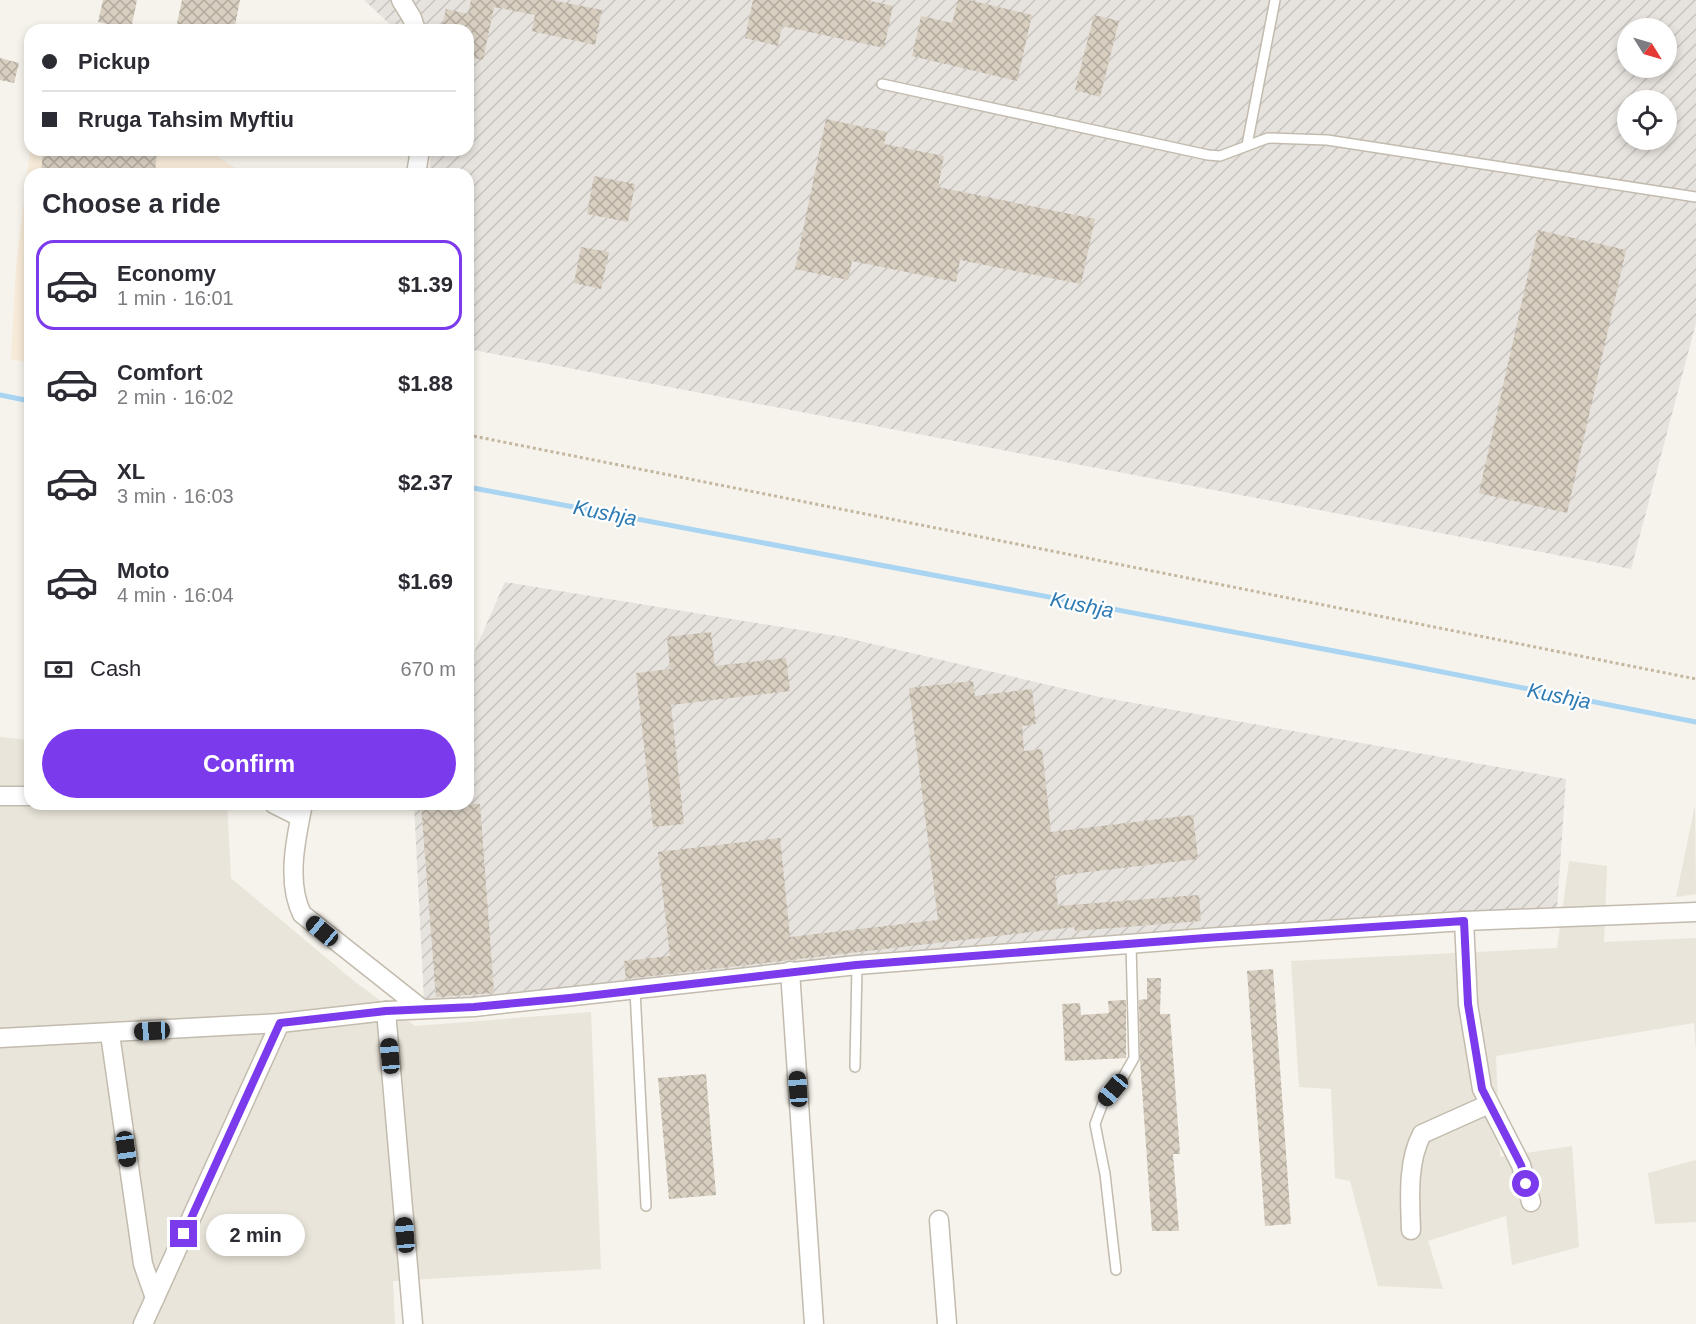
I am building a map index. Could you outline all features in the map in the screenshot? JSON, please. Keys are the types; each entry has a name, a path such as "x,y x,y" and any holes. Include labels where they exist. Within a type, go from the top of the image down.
{"street":[{"path":"400,0 414,24"},
{"path":"0,796 24,796"},
{"path":"302,811 292,879 295,900 302,914 422,1009"},
{"path":"0,1038 110,1034 280,1023 386,1011 474,1007 790,971 1205,938 1464,921 1696,912"},
{"path":"1464,921 1468,1004 1482,1089 1521,1165 1531,1202"},
{"path":"790,971 814,1324"},
{"path":"386,1011 413,1324"},
{"path":"143,1324 280,1023"},
{"path":"110,1034 143,1264 155,1298"},
{"path":"1411,1230 1410,1179 1418,1141 1422,1134 1489,1104"},
{"path":"939,1220 947,1324"}],"lane":[{"path":"1247,145 1275,0"},
{"path":"882,84 1208,155 1220,156 1268,138 1327,140 1696,197"},
{"path":"1116,1270 1105,1174 1095,1124 1104,1100 1122,1079 1134,1058 1131,945"},
{"path":"855,1067 856,965"},
{"path":"635,990 646,1206"}],"path":[{"path":"474,436 1696,679"}],"shaded area":[{"path":"364,0 1696,0 1696,323 1631,569 474,350 474,168 430,168 430,156 474,156 474,24 390,24"},
{"path":"29,156 217,156 235,168 28,168"},
{"path":"24,200 24,362 11,359 16,266"},
{"path":"505,582 843,637 1100,697 1566,779 1557,909 491,1001 424,1001 414,810 474,810 474,652"},
{"path":"0,737 24,739 24,810 227,810 231,878 354,981 415,1026 591,1012 601,1269 393,1281 395,1324 0,1324"},
{"path":"1695,805 1696,894 1676,897"},
{"path":"1569,861 1607,866 1604,942 1696,938 1696,1051 1694,1023 1496,1056 1500,1157 1572,1146 1579,1247 1512,1265 1506,1216 1428,1241 1443,1289 1378,1286 1350,1181 1335,1178 1331,1089 1299,1087 1291,961 1557,948"},
{"path":"1696,1160 1696,1222 1655,1224 1648,1173"}],"building":[{"path":"103,0 137,0 132,24 98,22"},
{"path":"182,0 240,0 235,24 177,24"},
{"path":"471,0 551,0 602,10 595,45 532,31 535,15 494,7 483,60 474,58 474,24 442,24 446,9 468,14"},
{"path":"753,0 866,0 893,6 884,48 782,26 778,46 745,38"},
{"path":"958,0 969,0 1032,15 1017,81 912,56 921,16 952,23"},
{"path":"1094,15 1119,21 1100,97 1075,90"},
{"path":"0,58 19,63 14,83 0,80"},
{"path":"826,119 887,132 884,144 944,156 938,187 1095,219 1081,284 960,260 956,282 852,261 848,280 795,269"},
{"path":"42,156 156,156 156,168 42,168"},
{"path":"594,176 635,184 628,222 587,214"},
{"path":"1538,230 1626,250 1567,513 1479,493"},
{"path":"581,247 609,252 601,289 574,283"},
{"path":"711,632 715,666 786,658 790,691 671,705 684,824 653,827 636,673 670,669 667,637"},
{"path":"973,681 975,696 1032,689 1036,724 1022,726 1024,751 1042,749 1051,832 1193,815 1198,859 1055,876 1058,906 1199,895 1201,921 1075,931 1074,927 626,979 624,961 670,956 658,852 780,838 790,937 938,920 909,688"},
{"path":"474,804 480,804 494,993 436,997 421,810 474,810"},
{"path":"1273,969 1291,1224 1265,1226 1247,971"},
{"path":"1147,978 1161,978 1160,1014 1170,1014 1180,1154 1173,1154 1179,1231 1152,1231 1140,1060 1139,1000 1147,999"},
{"path":"1126,1000 1126,1058 1065,1061 1062,1004 1080,1003 1081,1015 1109,1013 1108,1001"},
{"path":"706,1074 716,1195 669,1199 658,1078"}],"waterway":[{"name":"Kushja","path":"0,395 24,400"},
{"name":"Kushja","path":"474,488 1387,661 1696,722"}],"route":[{"path":"184,1234 280,1023 386,1011 474,1007 570,998 856,965 1464,921 1468,1004 1482,1089 1521,1165 1526,1184"}]}
